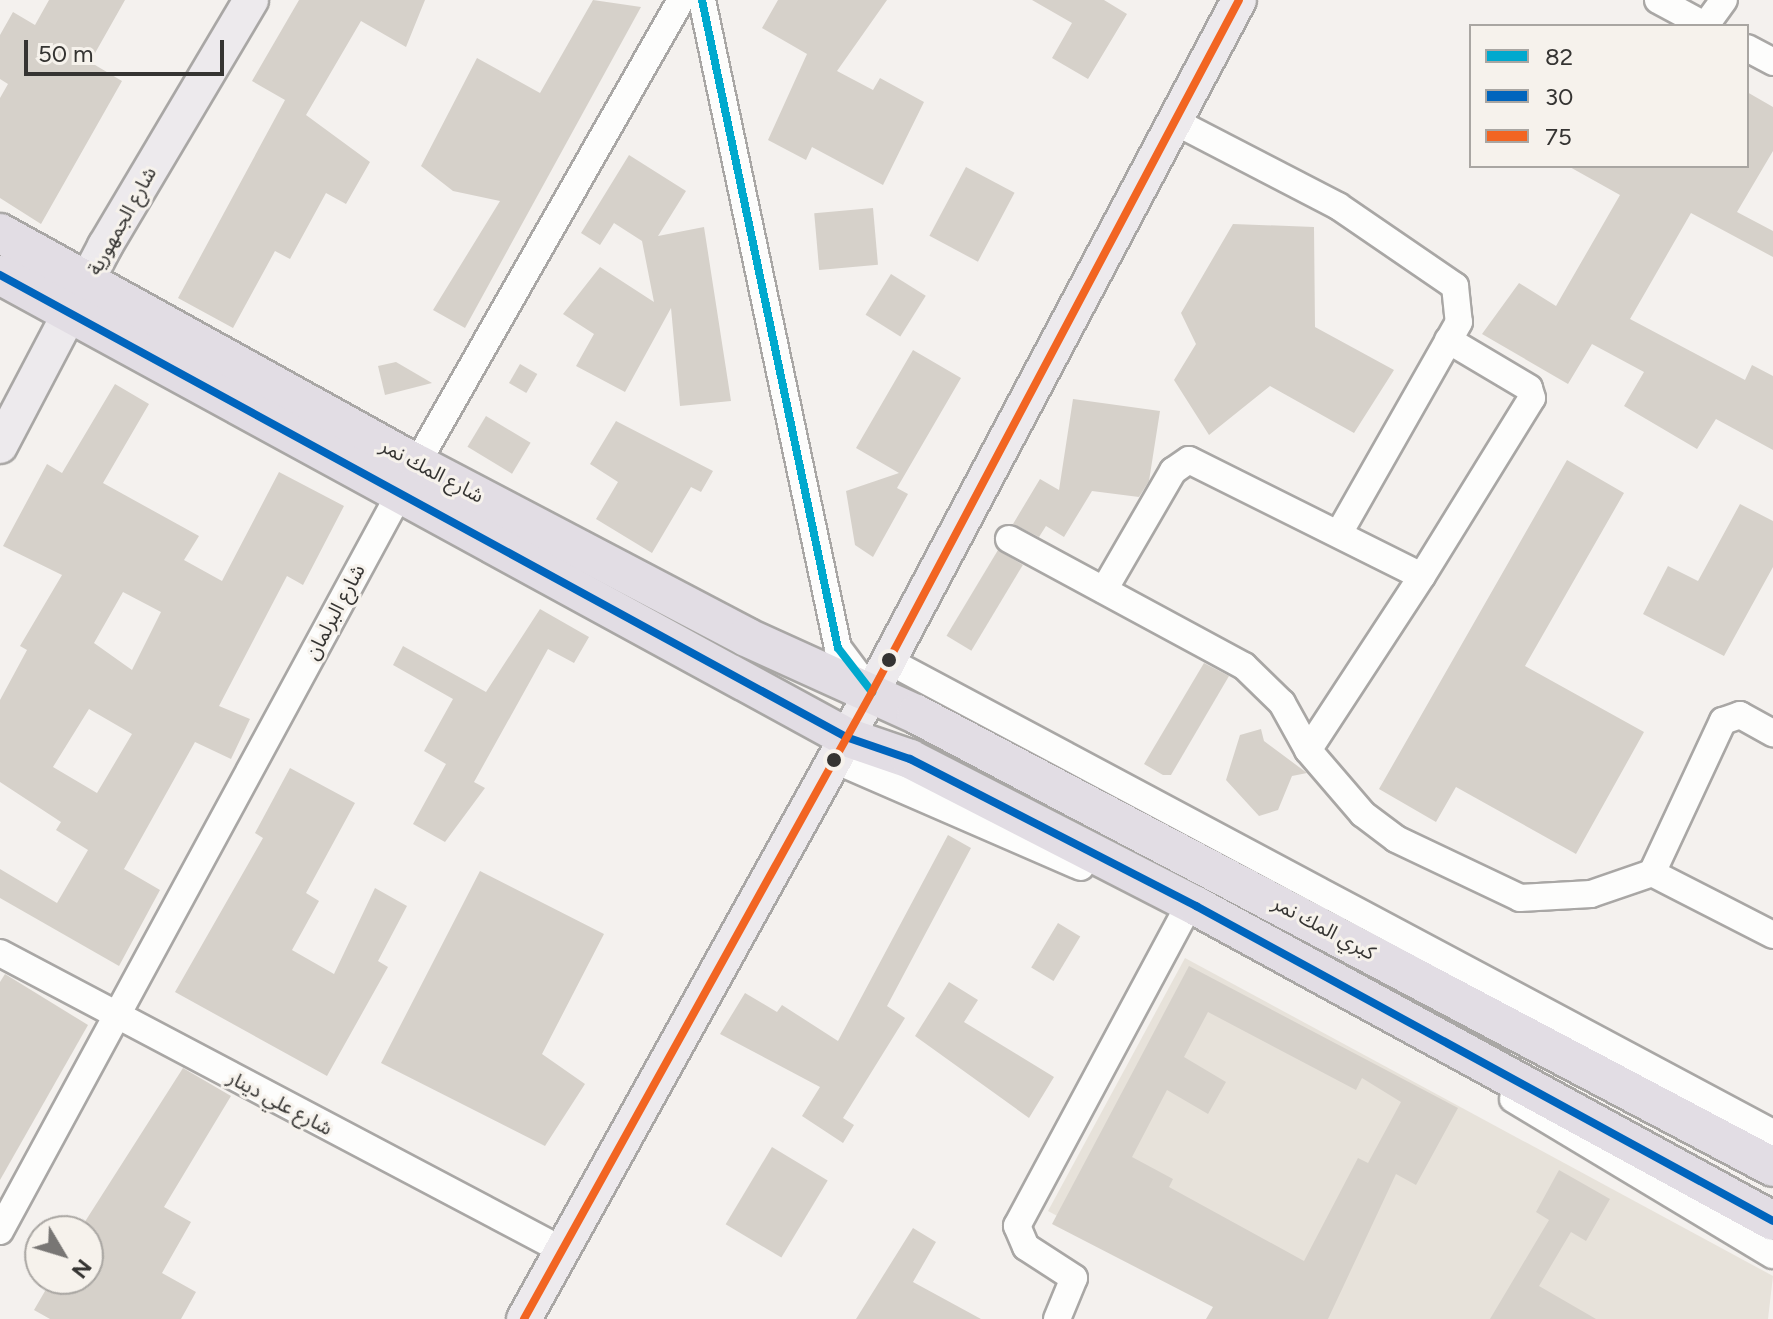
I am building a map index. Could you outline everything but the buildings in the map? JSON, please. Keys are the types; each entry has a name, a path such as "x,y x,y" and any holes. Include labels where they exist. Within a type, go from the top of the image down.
{"highway":[{"name":"شارع المك نمر","path":"0,233 79,297 409,479 840,749"},
{"name":"شارع المك نمر","path":"0,275 79,297"},
{"name":"شارع المك نمر","path":"409,479 746,637 880,676"},
{"name":"كبري المك نمر","path":"880,676 1773,1167"},
{"path":"840,749 978,794 1698,1175 1773,1221"}],"main road":[{"name":"شارع الجمهورية","path":"0,446 79,297 251,0"},
{"path":"524,1319 880,676 1239,0"}],"street":[{"name":"شارع البرلمان","path":"0,1231 409,479 681,0"},
{"path":"702,0 838,648 880,676 1773,1133"},
{"path":"1658,0 1702,24"},
{"path":"1707,24 1724,0"},
{"path":"1749,49 1773,62"},
{"path":"1174,121 1415,253 1455,286 1461,302 1448,340 1339,533"},
{"path":"1308,750 1422,576 1532,398 1529,388 1448,340"},
{"path":"1104,590 1173,471 1189,460 1422,576"},
{"path":"1009,539 1244,666 1282,703 1308,750 1363,814 1396,839 1520,898 1591,894 1652,873 1723,721 1740,715 1773,733"},
{"path":"840,749 1183,917 1504,1094 1773,1255"},
{"path":"1652,873 1773,935"},
{"path":"1057,1319 1074,1278 1026,1247 1017,1226 1183,917"},
{"name":"شارع علي دينار","path":"0,953 562,1250"}],"shaded area":[{"path":"1185,958 1773,1276 1768,1319 1249,1319 1048,1211"}],"transit line":[{"name":"82","path":"702,0 838,648 872,692"},
{"name":"75","path":"524,1319 872,692 1239,0"},
{"name":"30","path":"0,275 846,737 910,759 1196,906 1773,1221"}]}
